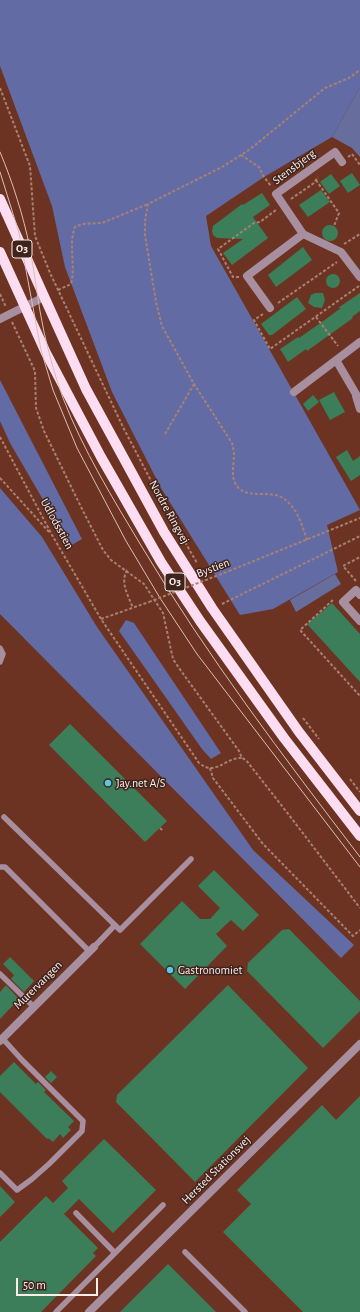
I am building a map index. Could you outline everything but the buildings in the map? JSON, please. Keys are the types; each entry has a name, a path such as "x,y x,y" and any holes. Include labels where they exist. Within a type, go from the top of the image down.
{"main road":[{"name":"Nordre Ringvej","path":"0,200 86,389 168,538 212,608 294,726 360,811"},
{"name":"O3","path":"0,252 46,353 101,457 161,562 200,621 284,738 360,836"}],"street":[{"name":"Stensbjerg","path":"303,234 276,194 335,152 342,162"},
{"path":"270,308 247,276 303,234 342,254 360,278"},
{"path":"0,319 24,306 44,298"},
{"path":"294,392 360,342"},
{"path":"336,360 358,398 360,409"},
{"path":"358,593 343,602 360,620"},
{"name":"Murervangen","path":"1,1040 92,949"},
{"name":"Hersted Stationsvej","path":"89,1312 360,1044"}],"lane":[{"path":"0,648 3,654 0,662"},
{"path":"4,816 120,930 192,859"},
{"path":"0,867 5,866 92,949 115,925"},
{"path":"0,974 34,1007"},
{"path":"0,1173 17,1190 49,1164 82,1131 83,1121 1,1040"},
{"path":"56,1312 163,1205"},
{"path":"76,1213 115,1253"},
{"path":"186,1252 245,1312"}],"path":[{"path":"58,290 70,284 74,273 72,235 75,227 82,224 102,223 148,204 222,167 241,155 325,88 349,78 360,70"},
{"path":"0,88 30,166 35,236 58,290 123,427 161,500 198,564"},
{"path":"241,155 260,167 264,177"},
{"path":"247,276 233,277 218,249 254,223 260,222 314,183 323,173"},
{"path":"316,180 339,213 334,226"},
{"path":"148,204 145,221 145,235 156,302 162,326 194,384 232,443 234,454 233,475 235,482 239,489 246,493 270,494 282,498 292,506 298,516 307,540"},
{"path":"360,234 344,244 342,254 254,320 270,349 360,286"},
{"path":"0,294 35,371 36,408 44,431 103,550 112,560 144,584 163,613 173,659 239,751 242,758"},
{"path":"316,317 344,354"},
{"path":"164,434 194,384"},
{"name":"Udlodsstien","path":"0,437 52,535 101,620 199,763 210,768"},
{"path":"0,478 52,535"},
{"name":"Bystien","path":"101,620 229,571 360,518"},
{"path":"222,604 360,536"},
{"path":"358,593 356,580 343,566 360,557"},
{"path":"126,570 123,576 123,583 133,608"},
{"path":"205,577 210,584"},
{"path":"333,600 300,630 360,696"},
{"path":"300,714 322,743"},
{"path":"360,908 246,760 242,758 235,758 222,766 210,768 213,778 263,844 353,936 360,930"},
{"path":"345,773 360,792"},
{"path":"160,828 163,831"}],"shaded area":[{"path":"0,0 360,0 360,87 332,137 264,177 206,216 211,246 360,510 327,525 338,572 273,609 240,615 161,488 112,392 65,267 52,206 0,66"},
{"path":"360,87 360,157 352,148 332,137"},
{"path":"0,380 82,539 70,546 10,443 0,421"},
{"path":"0,488 42,537 97,627 253,850 354,945 341,958 0,614"},
{"path":"335,574 341,584 296,612 290,600"},
{"path":"126,620 134,623 221,753 211,759 202,749 119,631"}],"tram line":[{"path":"0,152 21,211 30,248 42,322 55,373 63,398 89,455 131,529 219,666 274,743 360,857"},
{"path":"0,172 19,233 41,350 53,390 77,448 126,541 160,598 197,654 360,867"}],"place":[{"name":"Jay.net A/S","path":"108,783"},
{"name":"Gastronomiet","path":"170,970"}]}
